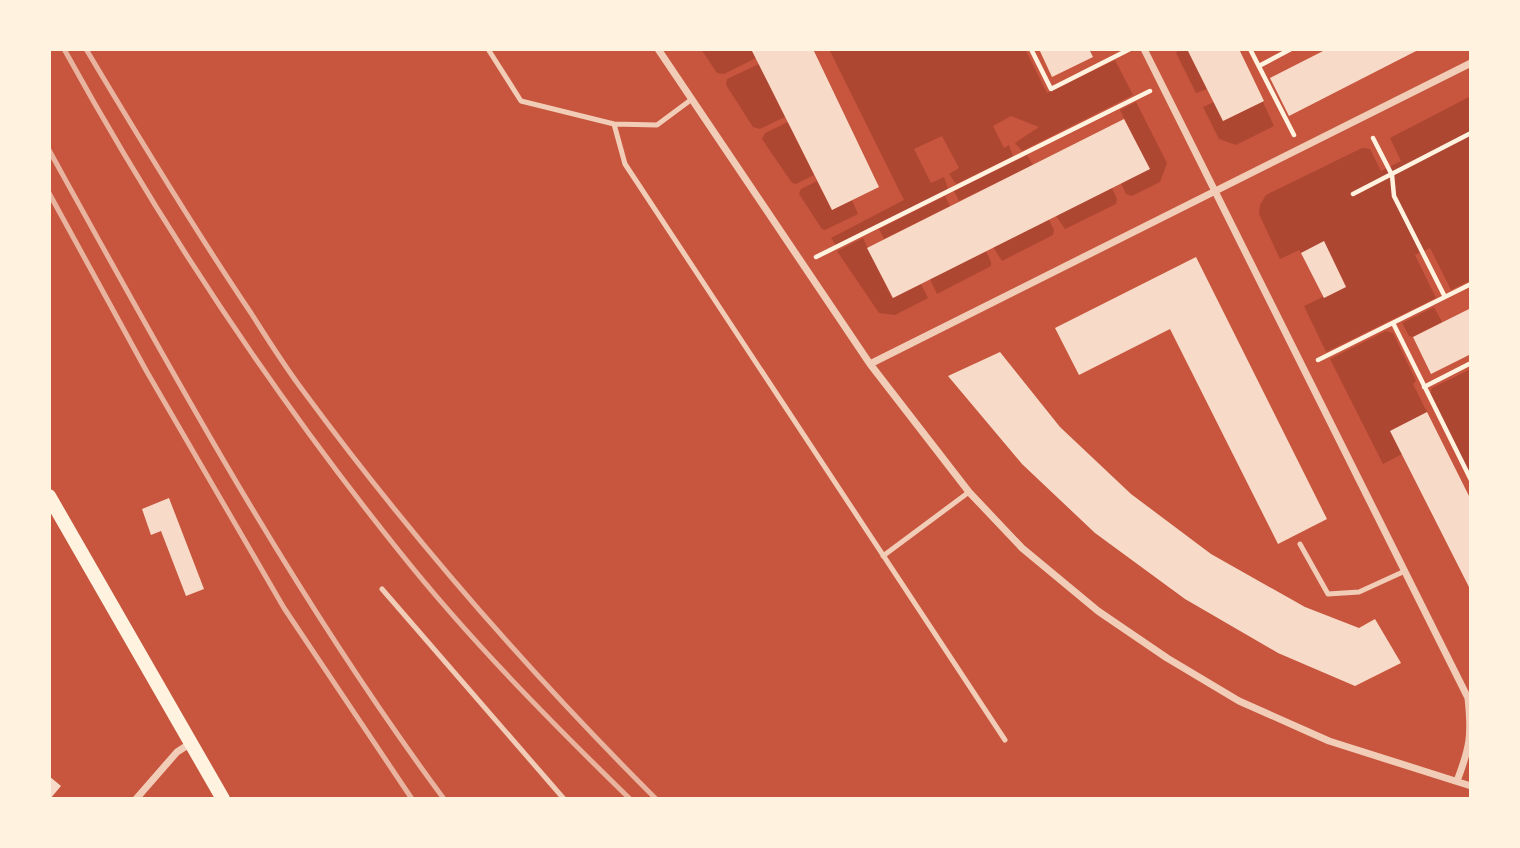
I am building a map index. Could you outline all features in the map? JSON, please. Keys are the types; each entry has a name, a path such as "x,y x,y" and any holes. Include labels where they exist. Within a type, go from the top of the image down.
{"main road":[{"path":"49,496 223,799"}],"street":[{"path":"658,49 870,364 969,492 1022,548 1098,611 1167,658 1240,701 1329,741 1471,786"},
{"path":"1144,49 1468,698 1471,720 1469,748 1457,781"},
{"path":"870,364 1471,63"},
{"path":"136,799 177,752 192,743"}],"lane":[{"path":"488,49 521,101 614,124 657,125 692,99"},
{"path":"614,124 625,164 1005,740"},
{"path":"883,556 969,492"},
{"path":"1300,544 1328,594 1359,592 1405,571"},
{"path":"382,589 564,799"}],"path":[{"path":"1031,49 1051,89 1130,49"},
{"path":"1250,49 1301,148"},
{"path":"1259,66 1291,49"},
{"path":"803,264 1163,85"},
{"path":"1353,194 1471,133"},
{"path":"1373,138 1392,175 1394,196 1445,297"},
{"path":"1303,368 1471,284"},
{"path":"1393,323 1471,480"},
{"path":"1424,387 1471,363"}],"shaded area":[{"path":"701,49 751,49 756,58 724,74 717,73"},
{"path":"829,49 1025,49 1047,93 1115,60 1133,95 1022,151 1015,143 1039,127 1011,116 993,126 1004,148 1009,145 1013,156 956,184 949,174 959,168 942,136 914,149 931,183 944,177 948,189 836,245 831,238 904,200"},
{"path":"1180,49 1187,49 1207,89 1196,93 1176,53"},
{"path":"759,64 785,117 760,129 753,127 726,85 727,79"},
{"path":"1471,96 1471,280 1451,290 1430,248 1415,255 1436,298 1326,352 1304,306 1346,286 1324,242 1280,259 1259,214 1260,205 1266,195 1362,148 1370,149 1381,171 1401,161 1390,138"},
{"path":"1264,101 1274,126 1236,145 1219,139 1203,107 1214,102 1223,121"},
{"path":"1136,102 1167,163 1160,182 1132,196 1126,194 1121,183 1149,169 1120,110"},
{"path":"788,122 814,175 796,184 792,183 762,139 765,133"},
{"path":"1027,155 1033,165 959,201 954,191"},
{"path":"817,181 832,210 852,200 858,214 822,229 799,194 801,189"},
{"path":"1112,188 1117,199 1116,204 1065,229 1056,216"},
{"path":"945,196 950,206 884,239 879,229"},
{"path":"1049,220 1054,230 1053,235 1002,261 993,247"},
{"path":"863,238 892,298 921,284 928,298 895,315 879,313 837,251"},
{"path":"986,251 991,266 937,294 930,279"},
{"path":"1434,307 1442,322 1413,337 1409,336 1402,323"},
{"path":"1386,331 1393,333 1416,381 1413,384 1427,412 1402,454 1383,464 1330,359"},
{"path":"1471,369 1471,475 1430,394 1432,388"}],"building":[{"path":"751,49 813,49 879,187 832,210"},
{"path":"1039,49 1089,49 1093,57 1052,77"},
{"path":"1187,49 1239,49 1264,101 1223,121"},
{"path":"1327,49 1420,49 1289,116 1270,78"},
{"path":"1124,119 1150,169 893,298 867,248"},
{"path":"1324,241 1346,287 1324,298 1301,253"},
{"path":"1196,257 1327,519 1278,544 1170,329 1079,375 1055,328"},
{"path":"1471,308 1471,354 1431,374 1413,337"},
{"path":"1000,352 1060,427 1131,494 1211,554 1305,607 1359,628 1375,619 1401,663 1355,686 1278,653 1185,599 1095,533 1022,464 948,376"},
{"path":"1427,412 1471,500 1471,591 1390,431"},
{"path":"169,498 204,589 186,596 161,531 151,535 142,509"},
{"path":"49,776 61,786 50,799 49,799"}],"railway":[{"path":"64,49 179,244 263,370 352,492 481,647 630,799"},
{"path":"86,49 187,215 297,383 386,499 472,602 562,702 656,799"},
{"path":"49,150 188,399 285,562 336,643 444,799"},
{"path":"49,193 147,372 284,608 412,799"}]}
